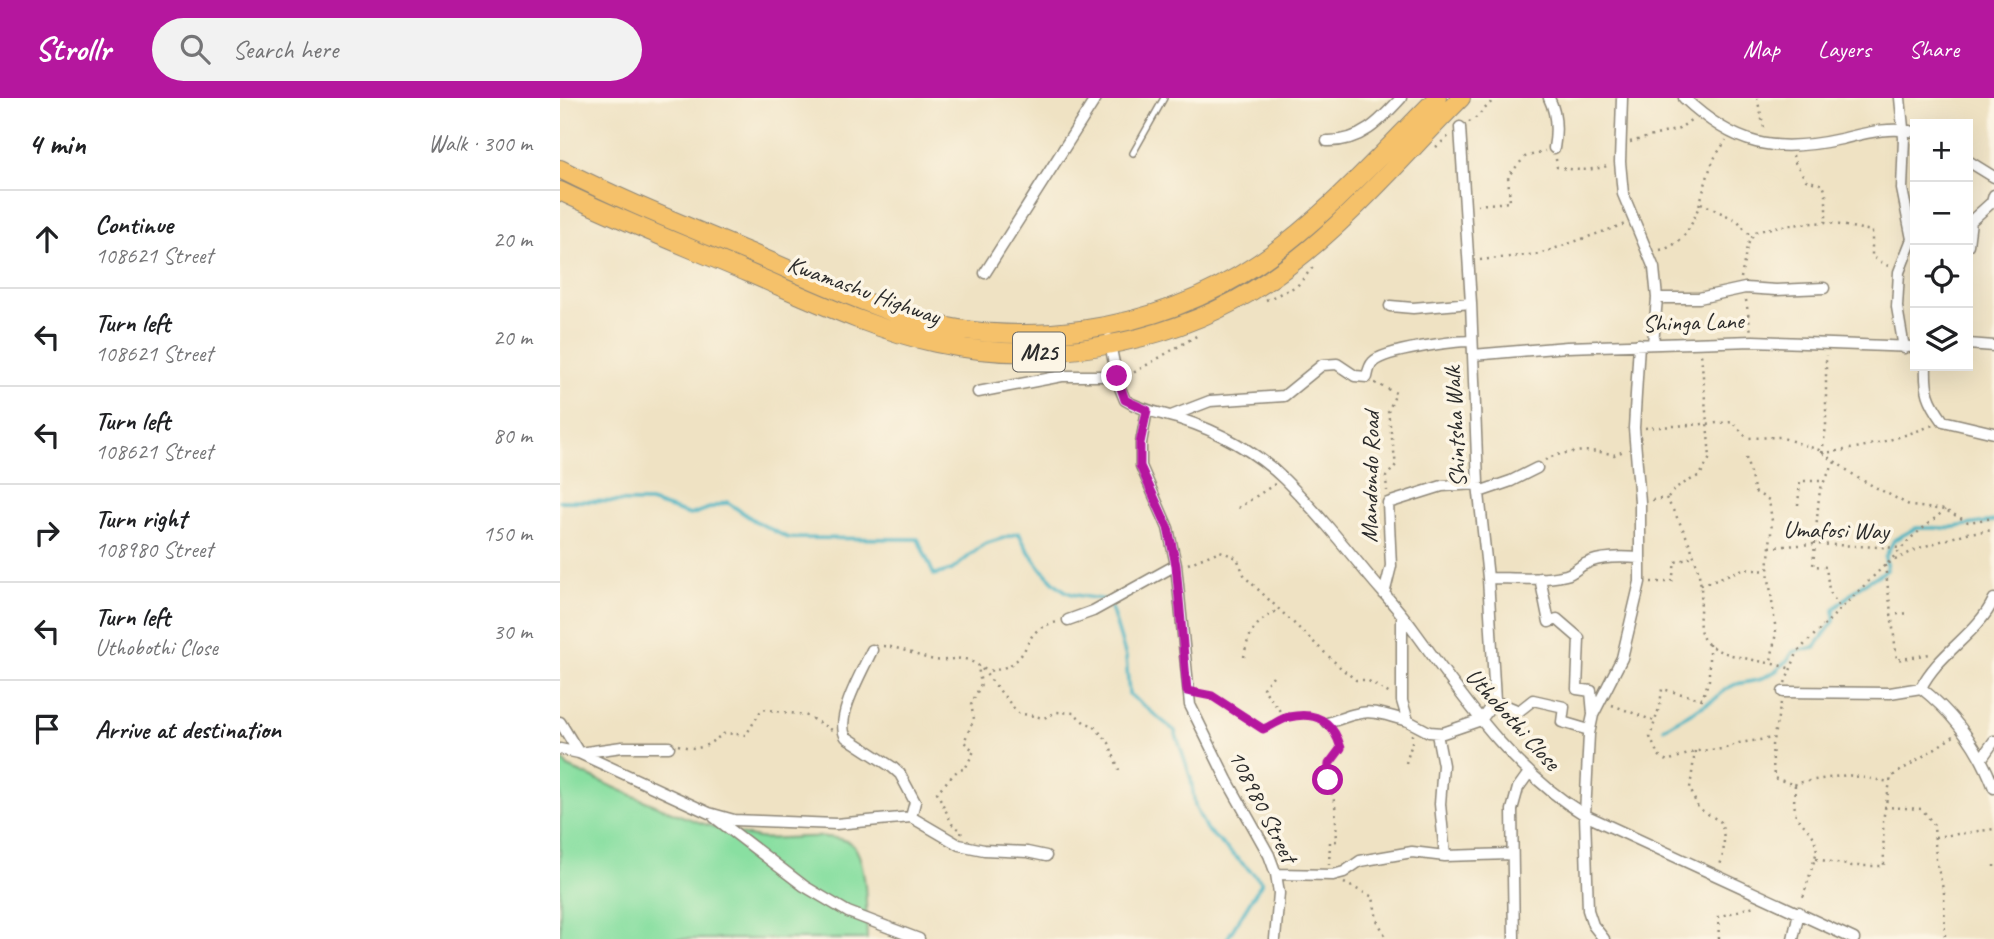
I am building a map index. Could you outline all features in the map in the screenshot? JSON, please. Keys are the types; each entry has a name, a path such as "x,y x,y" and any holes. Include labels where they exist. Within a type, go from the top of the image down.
{"main road":[{"name":"Kwamashu Highway","path":"560,169 594,186 897,314 967,329 1029,334 1106,326 1183,303 1212,290 1258,264 1289,241 1437,103 1461,98"},
{"name":"Kwamashu Highway","path":"560,191 838,311 904,335 937,344 982,351 1068,351 1110,344 1184,323 1222,307 1269,279 1312,248 1437,103"},
{"path":"838,311 845,293"}],"street":[{"path":"985,273 1096,98"},
{"path":"1327,141 1347,140 1363,134 1401,98"},
{"path":"1549,98 1555,111 1554,148"},
{"path":"1622,98 1620,162 1623,194 1654,268 1657,298 1653,344"},
{"path":"1684,98 1699,112 1735,136 1767,145 1807,146 1872,132 1910,131"},
{"path":"1900,98 1904,159 1902,189 1910,211"},
{"name":"Shintsha Walk","path":"1460,127 1479,488 1488,578 1495,701"},
{"path":"1973,164 1994,177"},
{"path":"1973,218 1992,202 1994,195"},
{"path":"1909,347 1897,307 1899,272 1910,244"},
{"path":"1657,298 1699,298 1745,288 1824,288"},
{"path":"1391,306 1413,308 1471,303"},
{"name":"Uthobothi Close","path":"1106,326 1125,400 1147,410 1192,423 1235,443 1283,478 1402,615 1481,720 1528,774 1559,799 1585,815 1854,939"},
{"path":"1171,416 1210,401 1284,396 1322,365 1337,364 1354,376 1367,377 1371,364 1379,358 1449,341 1472,341"},
{"name":"Shinga Lane","path":"1472,355 1639,344 1753,341 1909,347"},
{"path":"1604,939 1593,925 1588,910 1585,815 1589,730 1593,715 1622,658 1640,582 1640,502 1634,428 1639,344"},
{"path":"1973,344 1994,346"},
{"path":"1926,371 1928,399 1943,421 1994,433"},
{"path":"978,392 1062,376 1117,376"},
{"name":"108980 Street","path":"1147,410 1140,443 1140,466 1168,528 1176,565 1187,691 1193,713 1269,855 1276,874 1279,893 1275,939"},
{"path":"1387,504 1442,486 1479,488 1511,481 1537,467"},
{"name":"Mandondo Road","path":"1384,594 1391,566 1387,504"},
{"path":"1488,578 1540,578 1569,574 1585,563 1598,560 1640,558"},
{"path":"1068,620 1093,611 1176,565"},
{"path":"1540,578 1549,622 1557,619 1578,638 1577,689 1591,691 1593,715"},
{"path":"1921,688 1929,672 1994,601"},
{"path":"1402,615 1402,701 1408,721"},
{"path":"872,650 842,718 842,731 846,737 900,774 915,802 911,817"},
{"path":"1783,692 1890,693 1921,688 1948,711 1982,758 1994,788"},
{"path":"1328,723 1369,710 1408,721 1437,734 1481,720 1495,701 1519,711 1533,700 1564,707 1562,722 1589,730"},
{"path":"560,722 579,753"},
{"path":"1437,734 1443,765 1440,804 1446,856"},
{"path":"1982,758 1994,741"},
{"path":"579,753 633,747 669,747"},
{"path":"560,749 579,753 709,813 744,822 836,824 911,817 959,845 1046,856"},
{"path":"1514,939 1511,855 1514,799 1528,774"},
{"path":"709,813 804,886 848,912 919,939"},
{"path":"1276,874 1333,875 1344,872 1360,861 1405,853 1446,856 1511,855"},
{"path":"1793,939 1799,912"}],"lane":[{"path":"1133,153 1164,98"}],"path":[{"path":"1460,127 1477,117 1495,98"},
{"path":"1757,98 1764,119 1767,145"},
{"path":"1620,145 1679,129 1699,112"},
{"path":"1647,246 1660,250 1669,248 1682,238 1695,218 1714,160 1730,133"},
{"path":"1792,147 1794,161 1806,180 1823,185 1826,193 1826,222"},
{"path":"1464,206 1510,202 1508,176 1525,157 1554,148 1557,167 1590,171 1620,162"},
{"path":"1700,203 1738,221 1752,238"},
{"path":"1468,260 1539,254 1634,220"},
{"path":"1753,341 1745,288 1740,280 1747,246 1755,232 1779,226 1826,222 1872,231 1872,257 1899,272"},
{"path":"1640,502 1666,498 1677,487 1700,475 1710,457 1700,342"},
{"path":"1822,453 1826,427 1826,345"},
{"name":"Mandondo Road","path":"1367,377 1396,393 1388,412 1396,465 1387,477 1387,504"},
{"path":"1822,453 1892,441 1943,421"},
{"path":"1634,428 1733,422 1747,438 1780,436 1822,453 1858,478 1911,506 1945,510 1968,522 1994,518"},
{"path":"1537,467 1553,456 1602,451 1614,456 1636,446"},
{"name":"Umafosi Way","path":"1746,458 1755,492 1769,499 1772,521 1768,572 1776,632 1771,662"},
{"path":"1835,462 1819,496 1813,566 1826,567 1829,590 1840,609"},
{"path":"1238,509 1283,478"},
{"path":"1798,505 1800,481 1824,481"},
{"path":"1666,498 1699,563 1700,628 1709,644 1709,680 1702,699 1662,689 1650,737 1658,755 1667,761 1695,751 1723,749 1739,743 1774,738"},
{"path":"1890,782 1847,775 1795,785 1774,778 1774,738 1783,692 1798,651 1902,548 1945,510"},
{"path":"1886,565 1919,548 1967,533 1994,530"},
{"name":"Umafosi Way","path":"1770,547 1814,544 1902,548"},
{"path":"1176,565 1187,564 1220,551 1237,558 1245,577 1356,680 1367,680 1402,701"},
{"path":"1640,582 1672,582 1675,562 1688,559 1694,553"},
{"path":"1886,565 1897,660 1917,655 1946,655"},
{"path":"1701,585 1743,569 1768,572"},
{"path":"1244,657 1254,629 1262,618 1279,610"},
{"path":"1890,615 1910,613"},
{"path":"980,668 1000,669 1014,663 1024,655 1028,639 1034,631 1045,624 1068,620"},
{"path":"1709,644 1730,655 1771,662 1791,669"},
{"path":"872,650 882,646 898,646 935,660 964,659 980,668 1018,713 1044,718 1057,712 1074,713 1085,723 1093,724 1109,743 1119,770"},
{"path":"959,845 962,831 952,824 937,792 958,770 965,769 974,751 964,742 974,719 971,705 981,684 980,668"},
{"path":"1273,676 1263,688 1285,718"},
{"path":"1187,691 1212,696 1263,729 1285,718 1317,716 1328,723 1341,748 1329,764 1328,772 1337,827 1337,841 1330,842 1330,871 1345,883 1373,897 1377,920 1387,939"},
{"path":"1601,701 1654,721"},
{"path":"669,747 679,745 702,749 725,733 746,735 762,709 806,715 831,730 842,731"},
{"path":"1406,763 1412,738 1408,721"},
{"path":"1816,859 1852,866 1884,866 1884,807 1891,776 1963,732"},
{"path":"1695,751 1690,788 1698,808 1721,822 1724,834 1724,855 1717,876"},
{"path":"1795,785 1794,809 1802,825 1814,837 1816,859 1799,912"},
{"path":"1884,807 1922,809 1932,821 1936,860 1944,892 1945,939"},
{"path":"1935,837 1994,829"},
{"path":"1718,939 1718,917 1772,900"}],"green space":[{"path":"560,756 568,767 709,826 758,838 825,837 849,842 856,849 863,869 867,939 560,939"}],"waterway":[{"path":"560,501 650,502 690,515 727,502 755,521 788,538 918,539 934,575 952,570 984,544 1019,533 1039,566 1060,587 1071,594 1105,600"},
{"path":"1664,728 1715,699 1726,689 1736,684 1759,680 1776,671 1793,652 1815,647 1834,621 1834,609 1860,586 1887,570 1885,557 1894,540 1916,528 1948,528 1994,521"},
{"path":"1110,604 1126,657 1129,694 1175,731 1191,779 1195,806 1206,829 1262,882 1227,939"}],"route":[{"path":"1117,376 1125,400 1147,410 1140,443 1140,466 1168,528 1176,565 1187,691 1212,696 1263,729 1289,717 1317,716 1328,723 1341,748 1329,764 1328,780"}]}
